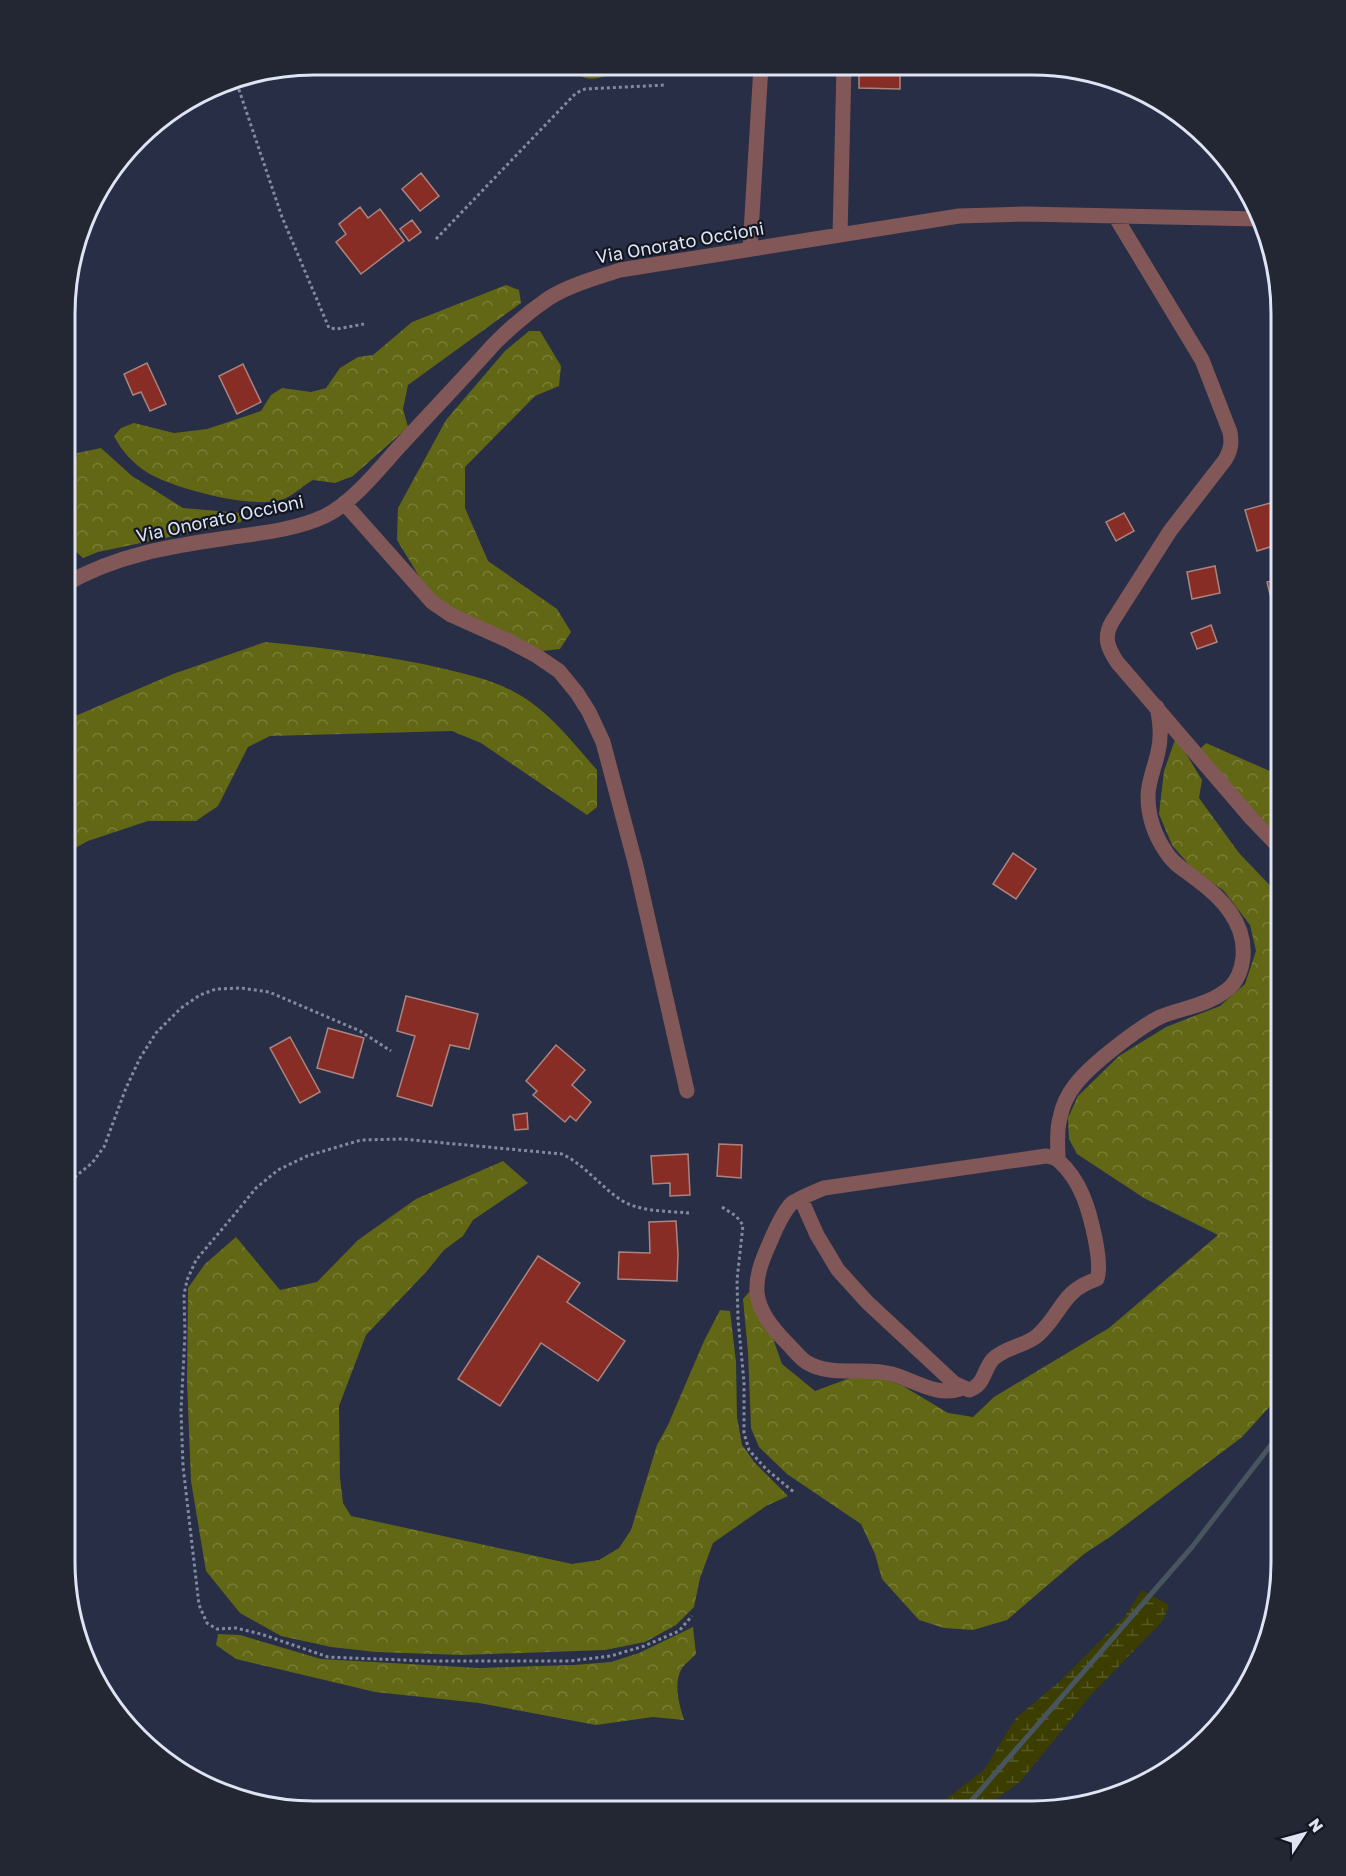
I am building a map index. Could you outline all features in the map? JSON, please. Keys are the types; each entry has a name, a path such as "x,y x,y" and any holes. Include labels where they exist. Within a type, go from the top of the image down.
{"street":[{"path":"750,249 760,75"},
{"path":"840,235 844,75"},
{"name":"Via Onorato Occioni","path":"75,579 110,563 128,558 176,546 286,529 326,515 344,503 382,465 494,344 549,298 587,280 620,270 959,216 1025,214 1251,219"},
{"path":"1115,216 1202,360 1232,442 1225,460 1170,531 1107,631 1108,649 1271,839"},
{"path":"344,503 432,602 451,615 528,651 559,671 578,693 589,711 603,742 636,866 687,1091"},
{"path":"1058,1159 1059,1119 1073,1087 1082,1077 1132,1035 1160,1018 1227,990 1240,972 1243,960 1241,936 1227,906 1216,894 1176,865 1166,852 1152,824 1148,795 1159,751 1160,720 1157,707"},
{"path":"801,1199 817,1235 838,1270 867,1302 962,1388 969,1390 975,1389 982,1382 994,1358 1036,1337 1069,1294 1081,1284 1096,1278 1099,1272 1094,1234 1082,1195 1071,1174 1058,1159 1047,1156 824,1188 792,1203 778,1225 760,1264 756,1279 757,1299 767,1319 779,1335 806,1362 825,1370 877,1370 948,1392 962,1388"}],"path":[{"path":"436,239 576,93 585,89 666,86"},
{"path":"238,88 282,217 328,328 337,329 364,324"},
{"path":"75,1178 92,1163 104,1147 126,1088 140,1058 156,1033 181,1008 200,995 216,990 233,989 269,992 360,1031 391,1051"},
{"path":"689,1213 646,1209 623,1201 575,1160 562,1154 382,1139 361,1140 308,1156 278,1170 256,1188 196,1260 187,1280 184,1295 181,1411 183,1466 199,1605 207,1623 217,1629 236,1628 261,1634 328,1657 570,1661 611,1656 644,1646 679,1631 692,1616"},
{"path":"722,1207 736,1216 743,1225 737,1280 744,1382 744,1433 749,1450 795,1493"}],"green space":[{"path":"579,75 609,75 591,79"},
{"path":"506,285 519,290 521,303 408,385 403,409 408,427 353,476 335,483 313,480 286,498 273,501 256,502 216,496 177,485 148,473 129,457 114,436 121,428 134,423 174,433 207,429 261,411 271,395 282,388 311,392 326,388 340,368 358,357 373,355 412,322"},
{"path":"529,331 540,331 561,366 559,386 535,396 465,467 465,508 488,561 557,609 571,632 560,649 542,651 446,606 425,586 397,540 398,508 446,420 505,351"},
{"path":"101,448 132,476 183,508 242,513 241,522 98,552 83,558 75,551 77,453"},
{"path":"265,642 333,649 400,660 473,676 510,689 530,701 570,739 597,770 597,807 587,815 481,743 452,731 270,736 248,747 218,806 196,821 148,821 88,841 75,848 75,716 173,674"},
{"path":"1176,737 1202,780 1199,798 1239,853 1271,887 1271,1405 1242,1437 1110,1537 1084,1554 1007,1620 973,1630 944,1628 919,1620 882,1579 875,1554 861,1524 787,1474 759,1447 751,1428 743,1299 750,1291 771,1333 782,1364 815,1391 866,1372 903,1386 948,1413 973,1417 994,1397 1109,1328 1218,1235 1144,1198 1077,1154 1069,1139 1068,1118 1078,1096 1119,1056 1166,1027 1220,1006 1245,984 1256,951 1250,925 1224,891 1190,866 1172,845 1159,814 1164,771"},
{"path":"1206,743 1271,772 1271,835 1199,750"},
{"path":"503,1161 528,1183 473,1220 463,1236 444,1250 366,1335 339,1406 340,1478 343,1503 351,1516 572,1564 599,1560 619,1548 631,1530 657,1445 720,1310 730,1311 736,1362 737,1417 742,1445 755,1463 788,1496 766,1506 713,1543 700,1578 694,1607 676,1625 645,1642 605,1650 462,1655 376,1652 331,1647 281,1636 240,1613 206,1571 191,1481 187,1382 188,1288 205,1264 236,1237 280,1290 317,1282 358,1240 416,1199"},
{"path":"1142,1590 1169,1605 1163,1621 1091,1695 1020,1782 993,1801 943,1801 984,1770 1016,1718 1059,1682 1125,1616"},
{"path":"693,1627 696,1654 682,1668 677,1687 684,1720 653,1717 596,1725 479,1703 375,1692 236,1659 216,1645 218,1634 240,1635 321,1659 479,1668 574,1665 611,1662 639,1653"}],"building":[{"path":"859,75 900,75 900,89 859,88"},
{"path":"421,173 439,196 420,211 402,189"},
{"path":"360,207 368,218 380,209 404,241 361,274 336,242 346,234 339,224"},
{"path":"412,220 421,232 409,241 400,229"},
{"path":"147,363 166,404 150,411 141,392 133,395 124,374"},
{"path":"243,364 261,402 237,414 219,376"},
{"path":"1271,503 1271,550 1270,547 1257,551 1245,510"},
{"path":"1124,513 1134,531 1116,541 1106,522"},
{"path":"1215,566 1220,593 1192,599 1187,572"},
{"path":"1271,581 1271,598 1267,582"},
{"path":"1211,625 1217,642 1197,649 1191,633"},
{"path":"1013,853 1036,869 1016,899 993,884"},
{"path":"406,996 478,1014 469,1049 450,1045 432,1106 397,1096 415,1036 397,1031"},
{"path":"328,1028 364,1038 353,1078 317,1068"},
{"path":"290,1037 320,1092 300,1103 270,1048"},
{"path":"556,1045 585,1070 572,1085 591,1102 576,1121 570,1116 565,1122 533,1095 537,1091 526,1081"},
{"path":"527,1113 528,1129 515,1130 513,1115"},
{"path":"719,1144 742,1145 741,1178 717,1176"},
{"path":"688,1154 690,1195 670,1196 670,1183 653,1184 651,1156"},
{"path":"676,1221 677,1281 618,1279 619,1252 650,1253 649,1222"},
{"path":"538,1256 580,1283 567,1302 625,1341 598,1381 541,1343 500,1406 458,1379"}],"waterway":[{"path":"971,1801 1192,1547 1271,1445"}]}
